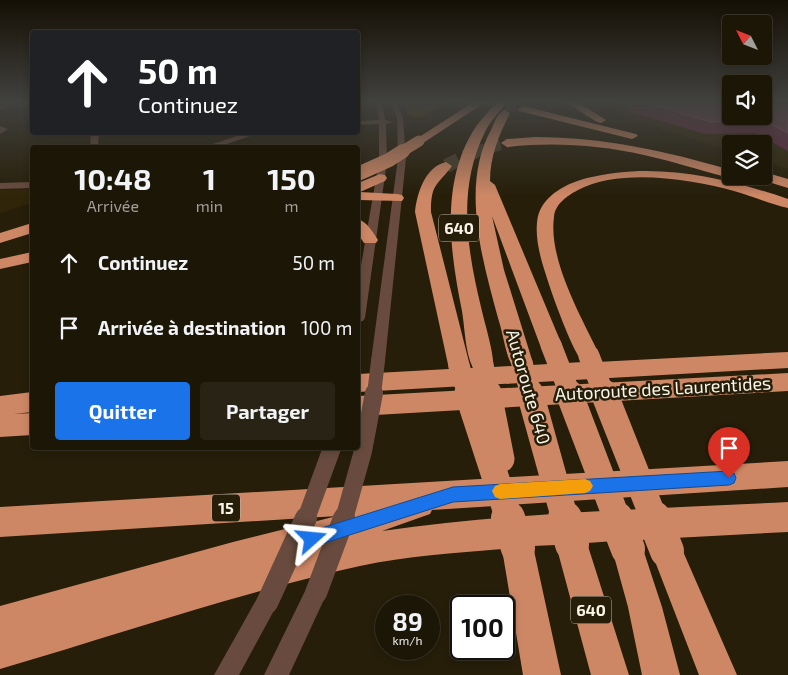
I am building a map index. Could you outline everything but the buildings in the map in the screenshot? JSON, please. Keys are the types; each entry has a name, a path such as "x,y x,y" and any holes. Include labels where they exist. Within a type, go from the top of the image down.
{"highway":[{"path":"360,171 398,155 432,132"},
{"name":"Autoroute 640","path":"471,366 461,248 459,197 462,172 470,146 477,132"},
{"name":"Autoroute 640","path":"493,132 486,153 483,171 482,194 487,232 572,544 610,675"},
{"path":"620,132 672,146 722,162"},
{"path":"634,132 648,138"},
{"path":"507,144 554,140 605,143 658,154 722,172"},
{"path":"446,166 434,175 427,186 423,200 423,212 471,366 518,548 542,675"},
{"path":"483,171 628,549 648,616 661,675"},
{"path":"718,675 554,269 546,242 546,216 553,202 562,193 578,185 603,178 630,175 660,175 728,186 788,204"},
{"path":"360,187 380,178"},
{"path":"772,179 788,184"},
{"path":"766,185 788,192"},
{"path":"360,197 376,201 397,201"},
{"path":"360,205 376,201"},
{"path":"360,227 370,240"},
{"path":"0,238 30,229"},
{"path":"0,248 30,240"},
{"path":"0,264 30,257"},
{"path":"360,383 788,360"},
{"name":"Autoroute des Laurentides","path":"360,406 788,382"},
{"path":"0,406 30,402"},
{"path":"0,426 30,424"},
{"name":"15","path":"0,522 788,474"},
{"path":"0,624 233,558 312,539 453,494"},
{"path":"0,652 260,575 361,550 443,538 541,530 788,517"}],"street":[{"path":"360,305 383,161 382,132"},
{"path":"276,675 316,593 338,537 361,465 372,408 397,201 402,158 400,132"},
{"path":"214,145 248,135"},
{"path":"0,186 30,185"},
{"path":"226,675 267,603 308,516 331,450"}],"shaded area":[{"path":"672,132 788,132 788,169 772,164 772,135 722,135 722,148"},
{"path":"30,189 30,204 0,213 0,190"}],"tunnel":[{"path":"474,152 507,143"},
{"path":"446,166 474,152"}],"slow traffic":[{"path":"500,491 585,486"}],"route":[{"path":"312,539 453,494 729,478"}]}
